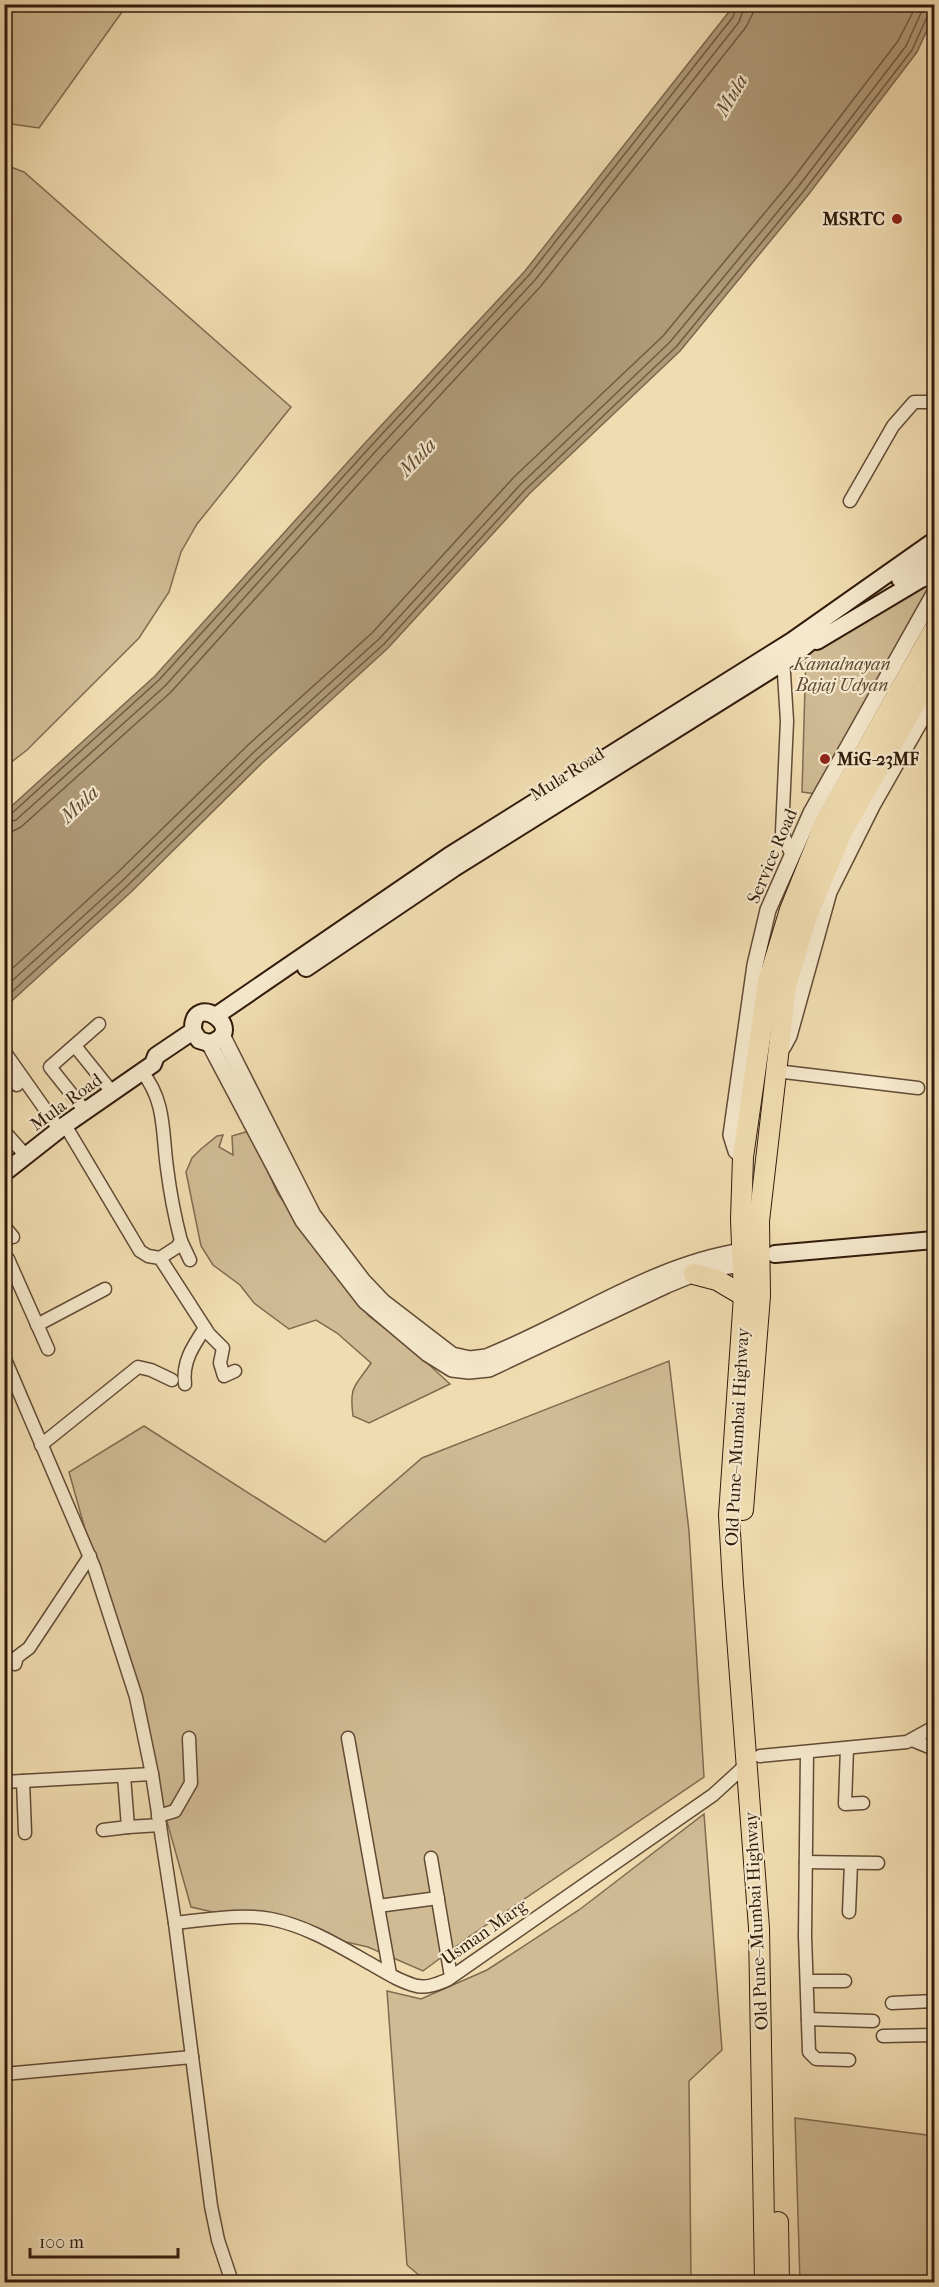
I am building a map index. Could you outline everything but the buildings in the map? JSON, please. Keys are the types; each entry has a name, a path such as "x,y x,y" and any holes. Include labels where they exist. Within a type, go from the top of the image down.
{"highway":[{"name":"Old Pune–Mumbai Highway","path":"779,2283 773,1927 753,1760 729,1515 744,1296 757,1256 741,1219 744,1157 768,982 787,918 825,823 934,630"},
{"name":"Old Pune–Mumbai Highway","path":"765,2283 759,1928 743,1515 760,1296 757,1256 759,1221 786,986 807,916 842,831 934,670"},
{"path":"694,1274 717,1280 744,1296"}],"main road":[{"path":"783,654 934,540"},
{"name":"Mula Road","path":"4,1173 62,1127 147,1068 156,1056 210,1031 454,868 783,654 803,648 827,627 890,585 918,567 934,562"},
{"path":"803,648 831,634 921,579 934,574"},
{"path":"757,1256 934,1240"}],"street":[{"path":"850,501 876,453 900,418 914,402 934,402"},
{"name":"Service Road","path":"744,1157 736,1151 731,1135 755,964 768,910 811,813 934,594"},
{"path":"783,654 787,721 782,832 792,856"},
{"path":"918,1088 777,1064 789,1036 829,892 873,804 934,697"},
{"path":"84,1111 50,1067 99,1024"},
{"path":"210,1031 323,1230 373,1293 435,1344 456,1358 486,1358 662,1274 702,1258 757,1256"},
{"path":"210,1031 313,1237 364,1301 428,1354 452,1369 469,1371 489,1369 694,1274 757,1256"},
{"path":"75,1046 112,1092"},
{"path":"4,1051 62,1127 140,1251 148,1256 160,1258 177,1247 181,1241"},
{"path":"4,1067 17,1085"},
{"path":"147,1068 161,1107 167,1167 181,1241 190,1260"},
{"path":"4,1131 26,1156"},
{"path":"4,1226 13,1238"},
{"path":"4,1260 8,1258 48,1349"},
{"path":"160,1258 205,1328 223,1348 220,1363 224,1376 235,1371"},
{"path":"37,1325 105,1289"},
{"path":"185,1384 184,1373 191,1349 205,1328"},
{"path":"4,1357 90,1556 136,1696 152,1774 175,1923 211,2206 218,2240 232,2283"},
{"path":"41,1444 138,1367 151,1370 172,1380"},
{"path":"15,1665 17,1657 29,1648 90,1556"},
{"path":"753,1760 907,1742 934,1727"},
{"path":"104,1830 159,1820 175,1811 191,1784 189,1738"},
{"path":"348,1738 390,1974"},
{"path":"912,1740 934,1749"},
{"path":"847,1748 845,1804 863,1803"},
{"path":"807,1752 807,1981 811,2055 816,2059 849,2060"},
{"name":"Usman Marg","path":"175,1923 241,1916 271,1919 300,1928 417,1986 432,1986 451,1977 713,1795 753,1760"},
{"path":"4,1782 152,1774"},
{"path":"124,1776 128,1827"},
{"path":"23,1781 25,1833"},
{"path":"431,1858 451,1977"},
{"path":"806,1862 878,1863"},
{"path":"849,1912 851,1863"},
{"path":"378,1906 438,1898"},
{"path":"807,1981 845,1981"},
{"path":"892,2003 934,2001"},
{"path":"808,2019 873,2021"},
{"path":"883,2036 934,2035"},
{"path":"4,2074 192,2057"}],"green space":[{"path":"4,5 127,5 39,128 5,123"},
{"path":"5,165 24,172 291,407 197,524 181,552 169,592 139,638 27,750 5,767"},
{"name":"Kamalnayan Bajaj Udyan","path":"933,580 817,794 802,792 806,652"},
{"path":"249,1131 278,1194 314,1246 369,1316 413,1350 450,1384 369,1423 353,1416 354,1387 371,1363 337,1333 316,1320 289,1329 254,1303 240,1285 213,1265 201,1246 186,1172 192,1158 217,1136 223,1135 219,1147 233,1155 232,1136"},
{"path":"669,1361 689,1531 704,1777 470,1936 423,1971 368,1947 191,1907 69,1472 144,1426 325,1542 422,1458"},
{"path":"704,1814 722,2050 689,2081 691,2282 427,2282 407,2265 387,1991 421,1999 487,1970 579,1910"},
{"path":"795,2118 934,2136 934,2282 800,2282"}],"water":[{"name":"Mula","path":"732,5 934,5 934,15 917,52 808,195 680,351 530,493 388,648 263,762 131,892 5,1007 5,812 155,676 365,443 525,271"}],"place":[{"name":"MSRTC","path":"897,219"},
{"name":"MiG-23MF","path":"825,759"}]}
